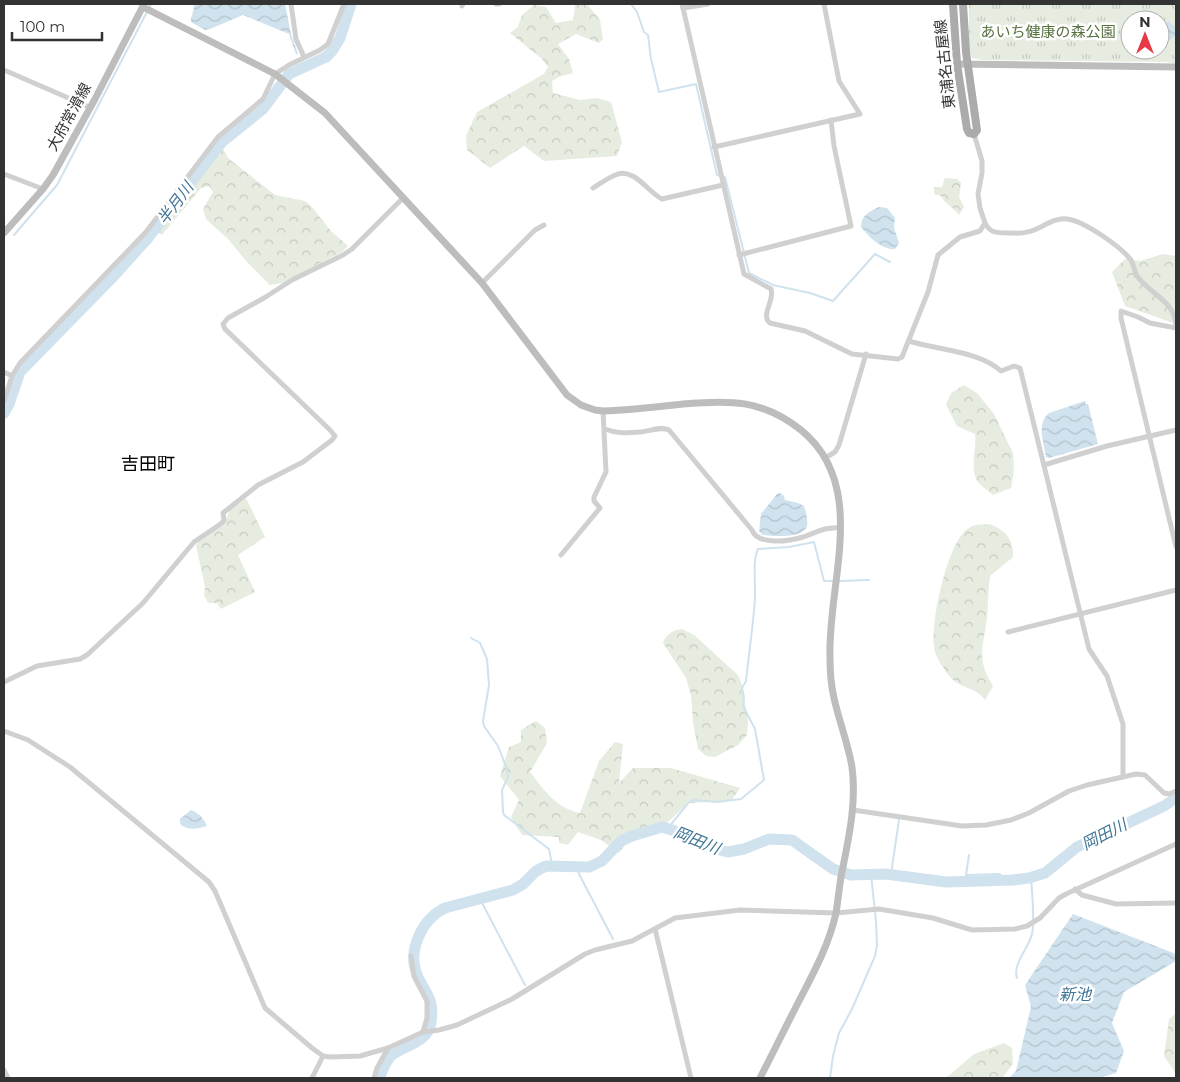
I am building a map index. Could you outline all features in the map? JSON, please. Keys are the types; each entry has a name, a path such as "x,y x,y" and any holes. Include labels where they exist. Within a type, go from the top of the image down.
{"main road":[{"name":"東浦名古屋線","path":"953,4 957,64 967,129 969,133 974,134 977,130 967,64 963,4"}],"street":[{"path":"291,4 294,29 304,58"},
{"path":"4,400 12,376 20,363 146,232 218,137 263,99 277,75 328,44 344,4"},
{"path":"708,4 683,6 744,274 771,289 773,293 766,317 770,323 806,331 852,354 866,354 898,359 902,357 928,292 938,255 960,237 980,231 985,223"},
{"path":"714,148 860,114 839,81 824,4"},
{"path":"143,5 277,75 325,113 482,283 567,395 580,405 603,411 716,401 751,405 781,416 802,430 825,458 839,494 841,528 830,656 834,696 852,766 853,810 836,913 824,951 760,1078"},
{"name":"大府常滑線","path":"4,233 53,175 89,106 95,99 143,5"},
{"path":"957,64 1176,67"},
{"path":"4,70 89,106"},
{"path":"739,255 851,226 834,146 831,120"},
{"path":"974,134 982,161 978,194 980,208 989,230 996,233 1027,232 1064,218 1096,231 1127,255 1133,262 1138,277 1167,304 1175,315 1176,328 1150,323 1121,311 1121,318 1176,547"},
{"path":"593,188 620,173 632,175 653,194 662,199 723,185"},
{"path":"4,174 43,189"},
{"path":"4,682 37,666 80,659 87,655 143,603 194,542 222,524 223,513 258,485 303,462 332,440 335,436 330,430 225,329 223,324 228,318 292,280 352,249 403,198"},
{"path":"482,283 535,230 544,225"},
{"path":"909,341 972,356 986,361 1001,371 1014,366 1019,367 1090,649 1107,676 1122,724 1123,776"},
{"path":"825,458 835,452 839,446 866,354"},
{"path":"4,372 12,376"},
{"path":"561,555 600,508 594,501 594,497 606,472 603,411"},
{"path":"605,430 618,433 644,432 662,428 669,430 755,536 759,538 766,540 794,540 825,529 841,528"},
{"path":"1044,466 1107,446 1176,430"},
{"path":"1008,632 1176,590"},
{"path":"4,731 28,740 70,767 209,882 265,1008 323,1056 330,1057 350,1057 388,1048 424,1032 457,1025 512,999 585,954 632,941 674,918 740,910 836,913 878,909 933,918 972,930 1015,929 1027,926 1040,918 1059,898 1075,889 1176,844"},
{"path":"853,810 962,826 986,825 1030,813 1069,791 1123,776 1146,775 1164,793 1169,794 1176,791"},
{"path":"1075,889 1082,895 1116,904 1176,903"},
{"path":"655,929 690,1078"},
{"path":"411,956 414,976 426,1001 428,1018 424,1032"},
{"path":"374,1078 377,1068 388,1048"},
{"path":"312,1078 323,1056"},
{"path":"4,1070 8,1078"}],"green space":[{"path":"572,4 587,4 600,20 603,39 599,43 576,34 558,44 569,59 573,73 552,81 553,93 580,100 597,98 611,102 622,142 617,156 544,161 524,146 490,168 467,150 466,136 477,112 544,74 548,67 542,59 510,33 518,27 522,15 534,5 546,7 556,23 573,20 575,6"},
{"name":"あいち健康の森公園","path":"969,4 1176,4 1176,64 1166,62 983,60 972,58 969,50"},
{"path":"221,145 228,158 275,195 305,201 331,231 348,246 342,252 282,283 270,285 228,239 206,219 203,209 213,192 209,186 201,188 162,235 157,231"},
{"path":"945,178 957,179 961,183 959,197 964,207 959,215 941,196 934,194 934,187 942,187"},
{"path":"1163,254 1176,256 1176,324 1125,306 1112,272 1125,259 1140,261"},
{"path":"964,385 977,393 994,414 1013,453 1014,471 1011,488 993,495 975,477 975,434 957,426 946,405 951,393"},
{"path":"246,498 265,537 238,555 255,592 221,609 217,603 208,603 204,595 205,587 196,545 202,537 224,525 230,510"},
{"path":"989,524 1000,529 1008,536 1012,546 1013,557 990,576 982,653 984,668 993,686 985,700 976,692 957,683 948,674 936,654 934,634 942,584 953,550 969,527"},
{"path":"682,629 694,635 738,675 742,685 748,721 747,735 738,745 715,757 706,756 698,749 693,723 691,695 686,678 663,643 670,633"},
{"path":"536,721 545,728 547,743 530,772 557,803 572,811 580,813 599,761 615,742 623,744 619,783 633,768 671,768 740,788 731,801 688,803 666,824 637,830 619,853 601,840 578,832 568,845 559,843 559,837 522,835 511,817 519,800 500,776 509,747 521,742 521,730"},
{"path":"1176,1013 1176,1074 1164,1056 1169,1019"},
{"path":"1004,1043 1012,1048 1013,1064 1002,1078 946,1078 974,1054"}],"water":[{"path":"193,4 285,4 291,34 298,54 296,54 289,34 243,15 205,30 191,22"},
{"path":"1170,23 1176,28 1176,35 1170,40"},
{"path":"879,207 887,208 895,218 894,228 899,243 895,249 881,245 872,239 861,227 864,217"},
{"path":"1085,401 1086,405 1088,404 1098,444 1049,458 1046,457 1042,434 1045,417 1049,413"},
{"path":"780,493 784,496 785,500 804,506 807,526 800,533 794,535 763,535 759,531 761,514 777,494"},
{"path":"191,810 201,816 207,826 193,829 180,824 180,819"},
{"name":"新池","path":"1073,914 1176,954 1176,961 1124,992 1112,1023 1124,1051 1116,1073 1099,1078 1009,1078 1016,1071 1031,1007 1025,985"}],"waterway":[{"path":"14,235 57,185 151,4"},
{"name":"半月川","path":"4,413 20,372 112,278 148,238 222,142 263,109 289,74 326,57 332,51 340,38 351,4"},
{"path":"631,4 637,12 644,32 648,35 651,59 659,92 696,84 717,175 725,177 749,273 773,285 810,293 833,301 875,254 890,262"},
{"path":"668,828 689,802 695,800 717,802 741,799 764,780 755,729 743,706 742,688 746,681 752,629 755,599 755,560 758,549 789,547 814,542 824,581 835,581"},
{"path":"839,581 869,580"},
{"path":"471,638 480,643 487,659 489,685 483,721 484,726 498,746 507,769 508,777 502,790 504,815 549,849 552,865"},
{"name":"岡田川","path":"379,1078 392,1055 421,1039 429,1029 432,1013 430,1000 416,972 414,954 419,935 430,919 445,908 513,890 523,884 536,871 546,866 589,867 602,861 621,841 662,827 675,831 704,846 728,852 744,849 769,839 792,840 833,869 851,875 886,874 946,882 1013,880 1045,873 1077,847 1164,806 1176,798"},
{"path":"891,874 899,820"},
{"path":"969,855 966,875 1000,874 1000,881"},
{"path":"578,867 579,874 613,939"},
{"path":"830,1078 839,1033 852,1009 875,956 877,945 876,921 871,874"},
{"path":"1017,978 1017,967 1031,939 1033,928 1031,878"},
{"path":"480,899 525,985"}],"district":[{"name":"吉田町","path":"148,464"}]}
